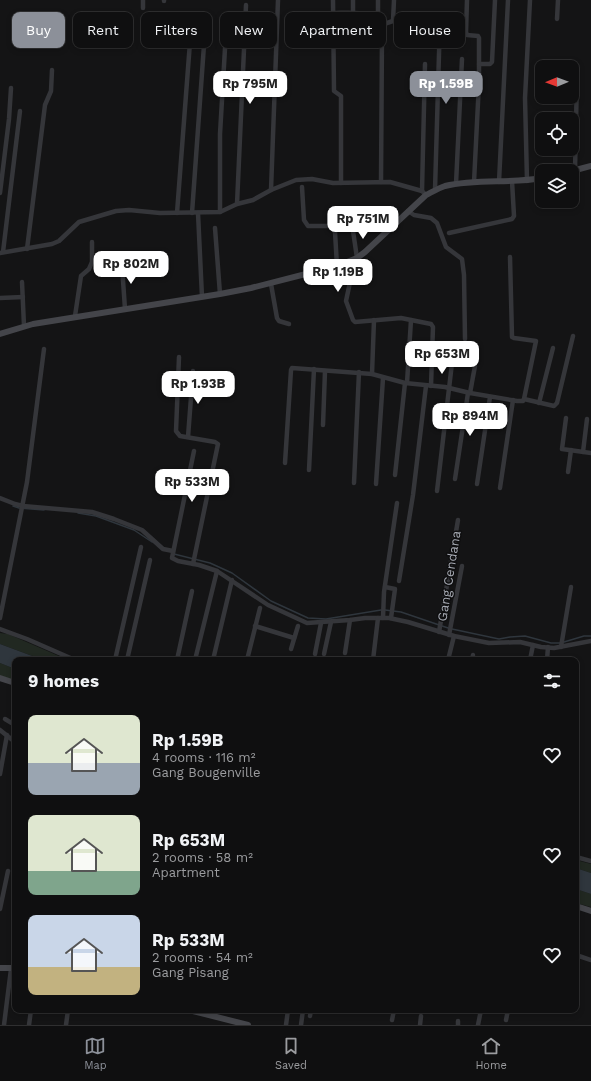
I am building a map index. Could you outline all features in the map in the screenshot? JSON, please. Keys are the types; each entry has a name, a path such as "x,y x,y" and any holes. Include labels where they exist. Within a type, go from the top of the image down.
{"street":[{"path":"143,0 143,8"},
{"path":"271,190 278,0"},
{"path":"332,12 333,0"},
{"path":"352,12 353,0"},
{"path":"378,0 379,12"},
{"path":"386,22 393,21 394,0"},
{"path":"467,0 466,32 467,34 478,36 479,38 474,182"},
{"path":"479,64 490,64 492,62 495,0"},
{"path":"499,182 508,0"},
{"path":"527,181 526,98 530,0"},
{"path":"557,19 558,0"},
{"path":"237,204 246,5"},
{"path":"177,213 190,48"},
{"path":"192,213 204,48"},
{"path":"220,212 220,134 225,48"},
{"path":"333,48 334,91 341,96 341,183"},
{"path":"381,182 382,48"},
{"path":"435,190 439,48"},
{"path":"456,184 462,59"},
{"path":"424,193 425,64"},
{"path":"27,249 45,105 52,89 52,70"},
{"path":"0,193 9,119 11,88"},
{"path":"574,164 576,104"},
{"path":"20,111 2,253 52,244 59,241 79,222 116,211 130,210 192,213 198,216 220,212 237,204 253,200 289,182 304,179 341,183 371,184 381,182 398,184 424,193"},
{"path":"579,170 591,166"},
{"path":"0,334 24,326 75,316 202,297 271,284 337,266 356,259 382,238 424,193 456,184 535,179"},
{"path":"449,233 512,219 514,214 512,181"},
{"path":"302,187 303,216 306,224 311,226 332,226 334,229 337,266"},
{"path":"408,211 414,215 431,218 437,223 446,247 462,260 464,275 465,339"},
{"path":"198,216 202,297"},
{"path":"352,224 356,259 346,301 354,322 401,318 429,323 433,326 428,386 416,478 399,581"},
{"path":"215,228 220,294"},
{"path":"75,316 82,276 92,262 92,242"},
{"path":"510,257 512,337 536,341 524,399"},
{"path":"122,266 125,309"},
{"path":"22,282 24,326"},
{"path":"271,284 277,318 279,321 288,324"},
{"path":"0,298 23,297"},
{"path":"372,374 374,320"},
{"path":"395,475 406,383 411,320"},
{"path":"285,463 292,368 360,372 406,383 448,388 490,397 519,401 524,399 554,406 557,403 572,336"},
{"path":"539,403 553,348"},
{"path":"0,618 29,470 44,349"},
{"path":"179,357 176,431 180,436 215,442 218,444 194,561"},
{"path":"437,491 452,364"},
{"path":"456,479 469,393 475,366"},
{"path":"309,470 314,369"},
{"path":"188,437 193,371"},
{"path":"323,426 325,371"},
{"path":"354,483 360,372"},
{"path":"376,484 383,378"},
{"path":"477,484 490,397"},
{"path":"500,488 513,400"},
{"path":"566,418 562,449 591,453"},
{"path":"583,452 587,420"},
{"path":"568,472 571,450"},
{"path":"194,451 173,553 173,560 194,561 217,570 268,605 302,622 321,623 365,618 392,617 408,622 440,628 451,633 489,643 520,642 548,647 591,641"},
{"path":"0,498 22,508 92,512 142,530 163,549 173,553"},
{"path":"374,657 381,617 397,503"},
{"name":"Gang Cendana","path":"440,628 458,520"},
{"path":"116,657 141,547"},
{"path":"128,657 150,560"},
{"path":"448,657 462,566"},
{"path":"196,657 217,570"},
{"path":"214,657 232,580"},
{"path":"385,587 395,589 392,617"},
{"path":"561,645 571,587"},
{"path":"178,657 192,591"},
{"path":"248,657 260,608"},
{"path":"345,653 350,620"},
{"path":"324,654 331,622"},
{"path":"315,654 321,623"},
{"path":"255,626 294,638"},
{"path":"291,649 298,626"},
{"path":"0,629 68,657"},
{"path":"531,657 533,645"},
{"path":"547,657 548,647"},
{"path":"0,678 12,682"},
{"path":"5,719 12,723"},
{"path":"0,730 12,739"},
{"path":"0,774 7,735"},
{"path":"579,858 591,861"},
{"path":"0,909 8,871"},
{"path":"579,907 591,911"},
{"path":"579,956 591,960"},
{"path":"0,969 12,968"},
{"path":"4,1025 12,974"},
{"path":"29,1025 31,1013"},
{"path":"66,1025 68,1013"},
{"path":"201,1013 248,1025"},
{"path":"286,1025 288,1013"},
{"path":"301,1025 303,1013"},
{"path":"392,1020 393,1013"},
{"path":"478,1025 480,1013"},
{"path":"506,1020 507,1013"},
{"path":"420,1025 421,1016"}],"shaded area":[{"path":"0,633 8,634 61,657 35,657 0,644"},
{"path":"0,644 35,657 12,657 12,668 0,663"},
{"path":"0,663 12,668 12,680 0,676"},
{"path":"579,861 591,864 591,873 579,869"},
{"path":"579,869 591,873 591,894 579,890"},
{"path":"579,890 591,894 591,907 579,904"}],"waterway":[{"path":"13,506 19,508 44,510"},
{"path":"78,513 96,516 134,530 152,542"},
{"path":"174,554 210,563 232,573 271,601 308,618 326,619 381,610"},
{"path":"385,610 401,612 448,628"},
{"path":"452,629 499,639 525,636 551,643 560,643"},
{"path":"564,642 584,636 591,636"}]}
